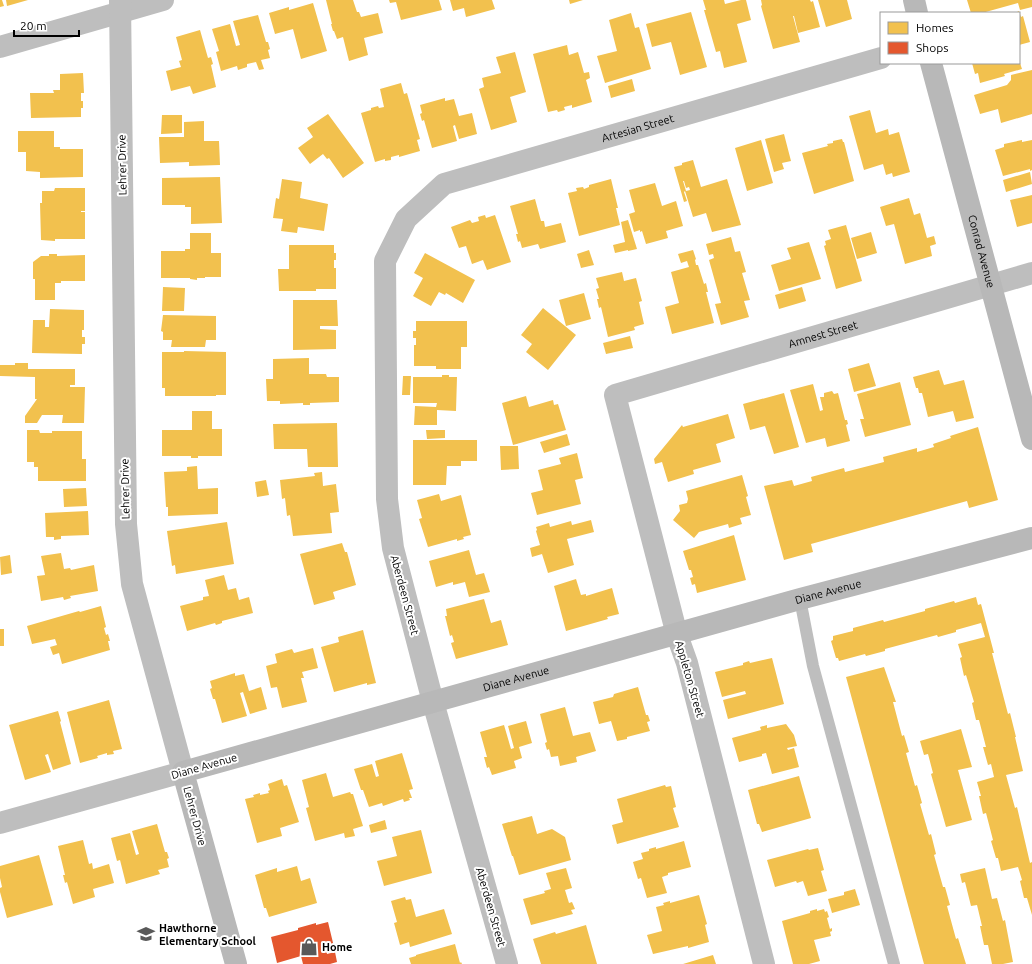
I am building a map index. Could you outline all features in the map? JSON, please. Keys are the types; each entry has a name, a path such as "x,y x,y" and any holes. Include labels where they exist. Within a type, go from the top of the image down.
{"street":[{"path":"0,47 120,6 163,0"},
{"path":"914,0 917,12"},
{"name":"Lehrer Drive","path":"120,6 126,524 132,584 236,964"},
{"name":"Artesian Street","path":"406,218 444,184 880,58"},
{"name":"Conrad Avenue","path":"931,64 1032,439"},
{"name":"Aberdeen Street","path":"406,218 385,261 387,499 393,548 433,702 507,964"},
{"name":"Amnest Street","path":"615,395 1032,273"},
{"name":"Appleton Street","path":"615,395 677,635 687,663 764,964"},
{"name":"Diane Avenue","path":"0,823 677,635 800,599 1032,538"}],"lane":[{"path":"800,599 814,666 894,964"}],"building: Homes":[{"path":"0,0 2,0 4,6 0,7"},
{"path":"6,0 28,0 7,6"},
{"path":"326,0 353,0 357,12 359,12 361,17 378,13 383,33 364,38 368,55 349,61 343,37 337,39 333,31"},
{"path":"389,0 439,0 442,10 401,20 396,2 390,3"},
{"path":"450,0 492,0 495,9 466,17 464,8 453,11"},
{"path":"569,0 583,0 570,4"},
{"path":"703,0 724,0 725,4 746,0 751,20 737,24 747,62 724,68 720,51 716,52 704,10 706,10"},
{"path":"761,0 813,1 820,27 798,33 793,16 800,42 773,49 761,6"},
{"path":"818,0 847,0 852,19 826,27"},
{"path":"967,0 1032,0 1032,7 1020,10 1018,3 986,12 971,12"},
{"path":"313,3 327,51 301,59 293,29 275,34 269,13 289,7 289,10"},
{"path":"691,12 707,67 680,75 671,42 652,47 646,24"},
{"path":"631,13 635,28 639,27 651,69 605,83 597,56 617,51 609,20"},
{"path":"1020,14 1021,17 1023,16 1030,42 1020,45"},
{"path":"258,15 266,42 268,42 270,49 268,50 270,58 261,60 264,69 259,70 256,62 247,64 247,67 238,70 237,66 221,71 216,52 219,51 212,29 230,24 236,46 240,45 233,21"},
{"path":"200,30 208,58 211,57 213,64 211,65 216,87 193,94 190,86 171,91 166,71 181,67 179,61 182,60 176,37"},
{"path":"567,45 569,55 578,52 584,73 589,72 590,78 586,80 592,102 572,108 572,105 564,107 565,110 558,112 557,110 548,112 533,54"},
{"path":"515,52 526,92 510,97 517,122 491,130 479,89 484,87 482,78 501,73 496,57"},
{"path":"1020,63 1022,69 1004,74 1005,76 980,83 978,73 975,74 972,64"},
{"path":"1032,70 1032,114 1001,123 998,109 980,114 974,95 1007,85 1011,80 1011,75"},
{"path":"83,73 84,93 81,93 83,108 81,108 81,117 31,118 30,93 54,93 53,90 60,90 60,74"},
{"path":"632,79 635,91 611,98 608,86"},
{"path":"401,83 404,94 407,93 420,139 417,140 420,151 399,157 399,155 391,157 391,160 385,161 385,159 375,162 361,113 378,106 379,108 384,107 380,89"},
{"path":"445,98 445,101 454,99 459,116 472,113 477,134 459,139 455,125 453,126 457,141 432,148 424,120 422,121 420,114 422,113 420,105"},
{"path":"870,110 876,133 888,129 889,135 899,132 910,172 893,177 892,173 886,175 883,164 864,170 849,116"},
{"path":"328,114 364,163 343,178 329,158 327,159 323,154 310,164 298,148 313,137 307,128"},
{"path":"162,115 182,115 182,133 161,134"},
{"path":"204,121 204,141 219,141 220,165 189,166 189,162 160,163 159,137 184,137 184,122"},
{"path":"18,131 54,131 54,147 60,147 60,149 83,149 83,177 40,178 40,172 26,171 26,152 18,152"},
{"path":"784,134 791,161 782,163 784,169 774,172 765,139"},
{"path":"842,139 854,181 814,194 802,153 828,146 827,144 833,143 833,141"},
{"path":"761,140 773,183 747,191 735,148"},
{"path":"1022,140 1022,142 1032,140 1032,170 1030,171 1030,169 1003,176 995,150 1004,147 1004,144"},
{"path":"693,160 701,187 727,179 741,225 712,232 706,213 693,217 685,191 687,201 684,202 674,167 682,165 682,163","holes":["684,181 686,188 689,187 690,190 686,191"]},
{"path":"1030,172 1032,184 1006,192 1003,180"},
{"path":"220,177 222,223 191,224 191,207 185,207 185,205 162,205 162,178"},
{"path":"282,179 302,182 300,198 328,204 324,231 298,227 297,233 281,231 283,219 273,218 276,198 279,199"},
{"path":"611,179 618,208 616,208 620,225 579,236 568,193 577,191 576,188 583,187 584,189 589,187 589,185"},
{"path":"655,183 662,206 676,201 683,226 666,231 668,238 646,244 642,231 640,232 640,230 634,232 629,214 635,212 629,190"},
{"path":"55,188 85,188 85,211 81,212 85,212 85,239 55,239 55,241 41,240 40,203 42,203 42,191 54,191"},
{"path":"1032,195 1032,223 1017,227 1010,200"},
{"path":"909,198 914,215 920,213 927,238 934,236 936,244 930,246 932,256 905,264 894,224 886,226 880,207"},
{"path":"535,199 541,221 544,221 545,227 561,223 566,242 540,249 538,244 522,248 520,241 518,242 516,234 518,234 510,206"},
{"path":"485,215 486,218 495,215 511,262 487,270 483,260 472,264 466,246 459,248 451,227 470,220 472,223 479,221 478,217"},
{"path":"628,220 637,249 615,253 613,245 625,242 621,222"},
{"path":"846,225 862,281 836,289 824,246 826,245 825,241 831,239 828,230"},
{"path":"871,232 877,253 857,259 851,238"},
{"path":"190,233 211,233 211,253 221,253 221,277 197,278 197,280 190,278 161,278 161,251 185,251 185,249 190,249"},
{"path":"731,237 735,252 740,251 746,272 742,273 750,300 744,301 749,317 721,325 715,304 721,303 709,260 714,258 713,254 709,255 706,244"},
{"path":"809,242 821,279 779,291 771,265 791,259 787,248"},
{"path":"289,245 334,245 334,253 336,253 334,268 336,268 336,289 316,289 316,291 279,291 278,269 289,269"},
{"path":"589,250 594,265 581,268 577,254"},
{"path":"693,250 696,265 698,265 704,284 706,283 708,292 706,292 714,323 672,334 665,307 679,303 671,272 689,267 687,261 681,263 678,254"},
{"path":"425,253 475,280 463,303 446,293 445,295 439,292 431,306 413,296 423,278 414,273"},
{"path":"49,254 57,254 57,256 85,255 85,281 61,281 61,283 55,283 55,300 35,300 33,262 41,256 49,256"},
{"path":"622,272 624,281 636,278 642,301 639,302 644,324 634,327 635,330 608,337 601,307 599,308 597,299 599,299 596,289 599,288 596,278"},
{"path":"163,287 185,288 184,311 162,311"},
{"path":"802,287 806,301 779,309 775,295"},
{"path":"584,293 591,319 566,326 559,300"},
{"path":"293,300 337,300 338,326 320,326 320,329 336,330 336,349 293,350"},
{"path":"543,308 576,335 548,370 526,352 532,344 521,335"},
{"path":"50,309 84,310 84,330 82,330 82,337 85,337 85,344 82,344 82,354 32,353 33,320 45,320 45,327 49,327"},
{"path":"163,315 216,316 216,340 206,340 205,347 171,347 172,340 163,340 163,332 161,331"},
{"path":"416,321 467,321 467,347 461,347 461,369 436,369 436,366 414,366 414,345 416,345 416,338 413,338 413,331 416,331"},
{"path":"630,336 633,348 606,354 603,343"},
{"path":"162,352 226,352 226,395 165,396 165,388 162,388"},
{"path":"309,358 309,374 326,374 327,377 339,377 339,402 310,403 310,405 303,405 303,403 280,404 280,401 267,401 266,379 273,379 273,359"},
{"path":"15,363 28,363 28,369 75,369 75,385 70,385 70,387 85,387 84,423 62,423 63,415 42,415 37,423 25,423 25,416 37,399 35,399 35,377 0,376 0,365 15,365"},
{"path":"869,363 876,386 854,392 848,369"},
{"path":"939,370 944,385 964,380 974,418 956,422 953,411 928,417 922,393 919,393 918,388 916,388 913,377"},
{"path":"442,375 457,377 456,411 437,410 437,425 414,425 415,406 436,407 437,403 413,403 413,377 442,377"},
{"path":"403,376 411,376 410,395 402,395"},
{"path":"900,382 911,425 865,437 860,419 864,419 857,394"},
{"path":"813,384 820,411 823,410 820,397 824,397 824,393 832,391 834,394 838,393 845,420 847,420 848,424 846,425 850,441 827,447 825,438 806,443 790,390"},
{"path":"784,393 799,447 774,454 765,426 750,430 743,404"},
{"path":"526,396 529,407 553,400 554,405 558,404 566,430 513,445 502,403"},
{"path":"192,411 212,411 212,429 222,429 222,456 198,456 198,458 191,458 191,456 162,456 162,430 192,430"},
{"path":"728,414 735,438 716,444 721,462 693,470 694,474 668,482 662,462 655,464 654,459 682,425 683,427"},
{"path":"337,423 338,467 308,467 307,449 274,449 273,424"},
{"path":"978,427 998,500 969,508 967,501 811,544 813,552 784,560 764,486 792,480 794,486 812,481 811,477 844,468 845,472 884,462 883,457 917,448 917,452 934,447 933,444 951,438 950,436"},
{"path":"27,430 39,430 40,433 52,433 52,431 82,431 82,459 86,459 86,481 38,481 38,467 34,467 34,462 27,462"},
{"path":"426,430 445,430 445,438 427,439"},
{"path":"567,434 570,445 544,453 540,442"},
{"path":"413,440 477,440 477,461 461,461 461,466 447,466 446,485 413,485"},
{"path":"500,446 518,446 519,469 501,470"},
{"path":"577,453 583,478 575,480 581,504 537,515 531,493 543,490 538,470 561,464 559,458"},
{"path":"197,466 198,489 218,488 218,514 168,516 164,472 187,471 187,467"},
{"path":"322,472 323,486 336,484 339,512 330,513 332,533 293,536 290,515 287,516 285,498 282,499 280,480 315,476 314,473"},
{"path":"742,475 748,496 746,497 751,515 740,518 742,524 729,528 728,524 699,532 694,538 673,520 680,511 679,505 687,503 688,499 686,491"},
{"path":"266,480 269,495 257,497 255,482"},
{"path":"86,488 87,506 64,507 63,489"},
{"path":"439,494 441,501 461,495 471,535 463,537 464,539 457,541 457,539 428,547 419,519 422,518 417,500"},
{"path":"88,511 89,535 61,536 61,539 54,540 54,537 46,537 45,513"},
{"path":"591,520 594,532 567,539 574,565 548,573 542,554 532,557 530,548 540,545 536,527 549,523 550,527 571,521 572,525"},
{"path":"227,522 234,564 176,574 175,565 172,566 167,531"},
{"path":"734,535 746,580 697,593 695,584 692,585 690,578 693,577 691,570 689,570 683,551"},
{"path":"342,543 345,552 347,552 356,585 333,592 335,599 314,605 300,554"},
{"path":"469,550 476,575 484,573 490,592 469,597 465,582 453,585 453,582 436,587 429,561"},
{"path":"61,553 64,569 70,568 71,570 94,565 98,591 70,596 71,598 64,600 63,597 41,601 37,576 45,575 41,556"},
{"path":"10,555 12,573 1,575 0,557"},
{"path":"224,575 228,590 236,588 239,600 249,597 253,613 222,621 222,623 216,625 215,623 187,631 180,606 203,600 203,597 209,596 205,580"},
{"path":"576,579 581,595 586,594 586,596 612,588 619,614 607,617 608,619 566,631 554,586"},
{"path":"976,597 978,605 981,604 1008,714 1010,713 1023,771 1006,775 1015,808 1017,807 1030,863 1032,862 1032,915 1027,898 1024,898 1020,881 1022,880 1018,867 1001,871 998,858 996,858 991,841 993,840 986,813 983,814 979,796 981,796 977,782 994,777 991,764 988,765 983,747 986,747 979,720 976,720 972,703 974,702 966,675 964,676 960,658 962,657 958,644 985,637 981,623 938,637 937,635 885,649 885,651 866,656 865,654 839,661 838,658 836,658 831,641 833,640 833,636 853,631 853,628 883,620 884,622 925,611 925,609 954,601 955,603"},
{"path":"484,599 491,623 501,620 508,645 456,659 451,643 454,642 452,635 450,636 445,616 447,616 446,609"},
{"path":"101,606 106,627 104,628 110,641 108,641 110,650 62,664 59,653 53,655 50,647 57,645 55,639 32,644 27,626"},
{"path":"0,629 4,629 4,646 0,646"},
{"path":"363,630 376,683 367,685 367,683 334,692 321,647 339,642 338,637"},
{"path":"313,648 318,668 302,672 304,678 301,678 307,702 282,708 277,687 271,688 266,666 277,663 275,654 292,649 294,653"},
{"path":"772,658 784,704 728,719 723,700 746,694 745,691 722,697 715,672 743,665 743,663 749,661 750,663"},
{"path":"884,667 896,702 893,702 902,736 904,735 909,752 906,753 915,786 917,785 922,803 920,804 929,835 931,834 936,854 934,855 943,887 945,887 950,905 947,906 956,939 958,938 966,964 924,964 846,677"},
{"path":"235,673 235,676 244,674 249,691 261,687 267,709 250,714 243,692 240,693 247,716 222,723 215,699 213,699 210,689 212,688 210,681"},
{"path":"638,687 646,715 648,715 650,721 647,722 650,731 617,741 611,721 599,724 593,702 613,697 614,694"},
{"path":"109,700 122,749 113,751 114,754 107,755 107,753 97,756 98,758 80,763 67,712"},
{"path":"565,707 573,736 590,732 596,751 576,757 577,762 560,766 558,756 551,757 549,749 547,750 545,743 547,742 540,714"},
{"path":"58,711 71,764 53,770 48,754 45,755 51,772 25,780 9,725"},
{"path":"526,721 532,743 519,747 522,758 514,761 516,768 492,775 489,767 487,768 484,757 487,757 480,732 504,725 511,749 514,748 508,726"},
{"path":"786,724 794,735 797,746 787,748 788,750 794,748 799,767 772,774 766,753 762,754 762,756 739,762 732,738 761,730 760,727 767,725 767,728"},
{"path":"961,729 972,767 958,770 972,820 946,827 931,774 933,773 928,754 924,755 920,741"},
{"path":"402,753 413,789 409,790 412,798 409,798 410,800 404,802 403,799 383,806 382,803 369,807 354,769 372,764 376,777 379,776 375,761"},
{"path":"326,773 333,797 350,792 353,794 363,826 353,829 355,836 345,838 344,833 315,841 306,808 309,807 302,780"},
{"path":"799,776 811,818 762,832 759,824 757,824 748,790"},
{"path":"282,779 284,786 287,785 299,822 280,828 282,836 257,843 245,799 254,797 253,795 260,793 260,795 269,793 268,791 270,790 268,784"},
{"path":"665,785 666,787 671,786 676,807 673,808 679,827 617,844 612,825 623,822 617,799"},
{"path":"532,816 537,834 552,829 565,837 571,860 519,875 502,824"},
{"path":"385,820 387,829 371,833 369,825"},
{"path":"157,824 165,852 167,852 169,858 167,859 169,867 158,870 160,874 126,884 120,860 117,861 111,838 130,833 136,855 139,854 132,831"},
{"path":"421,830 432,873 384,886 377,861 397,856 392,837"},
{"path":"83,840 89,864 92,863 93,869 109,864 114,883 93,889 95,897 73,904 67,882 65,883 63,875 65,875 58,846"},
{"path":"684,841 691,867 668,873 668,875 662,877 667,893 647,898 641,878 638,879 633,862 643,859 641,853 649,851 649,849 656,847 656,849"},
{"path":"818,848 824,870 821,871 827,891 808,896 803,881 797,883 796,881 775,887 767,860 808,849"},
{"path":"39,855 53,905 7,918 0,892 0,888 2,887 0,866"},
{"path":"297,866 301,881 310,878 317,903 269,917 266,908 264,908 255,875 277,868 277,872"},
{"path":"566,868 572,888 565,890 569,903 572,902 575,909 571,910 573,914 531,925 523,899 545,893 544,891 551,889 546,873"},
{"path":"985,868 992,899 997,898 1003,921 1005,920 1013,962 992,964 988,945 984,945 980,926 982,926 977,905 971,906 965,882 962,883 960,874"},
{"path":"855,889 860,905 832,913 828,899 844,895 844,892"},
{"path":"699,895 707,924 705,925 709,942 688,948 688,946 653,954 647,935 662,931 656,907 664,905 663,903 670,901 670,903"},
{"path":"405,897 406,900 411,899 416,917 444,909 452,934 410,947 409,942 400,945 394,923 397,922 391,901"},
{"path":"817,909 817,911 824,909 825,912 827,911 830,929 832,928 832,931 830,932 831,936 814,940 820,961 809,964 793,964 782,921 810,913 810,911"},
{"path":"586,925 597,964 541,964 533,939"},
{"path":"455,944 460,963 461,962 462,964 411,964 409,958"},
{"path":"713,955 716,964 683,964"}],"building: Shops":[{"path":"328,922 334,947 326,949 327,954 335,952 337,962 330,964 303,964 301,956 277,963 271,937 298,930 298,928 316,923 316,925"}],"place":[{"name":"Hawthorne Elementary School","path":"146,934"},
{"name":"Home","path":"309,947"}]}
